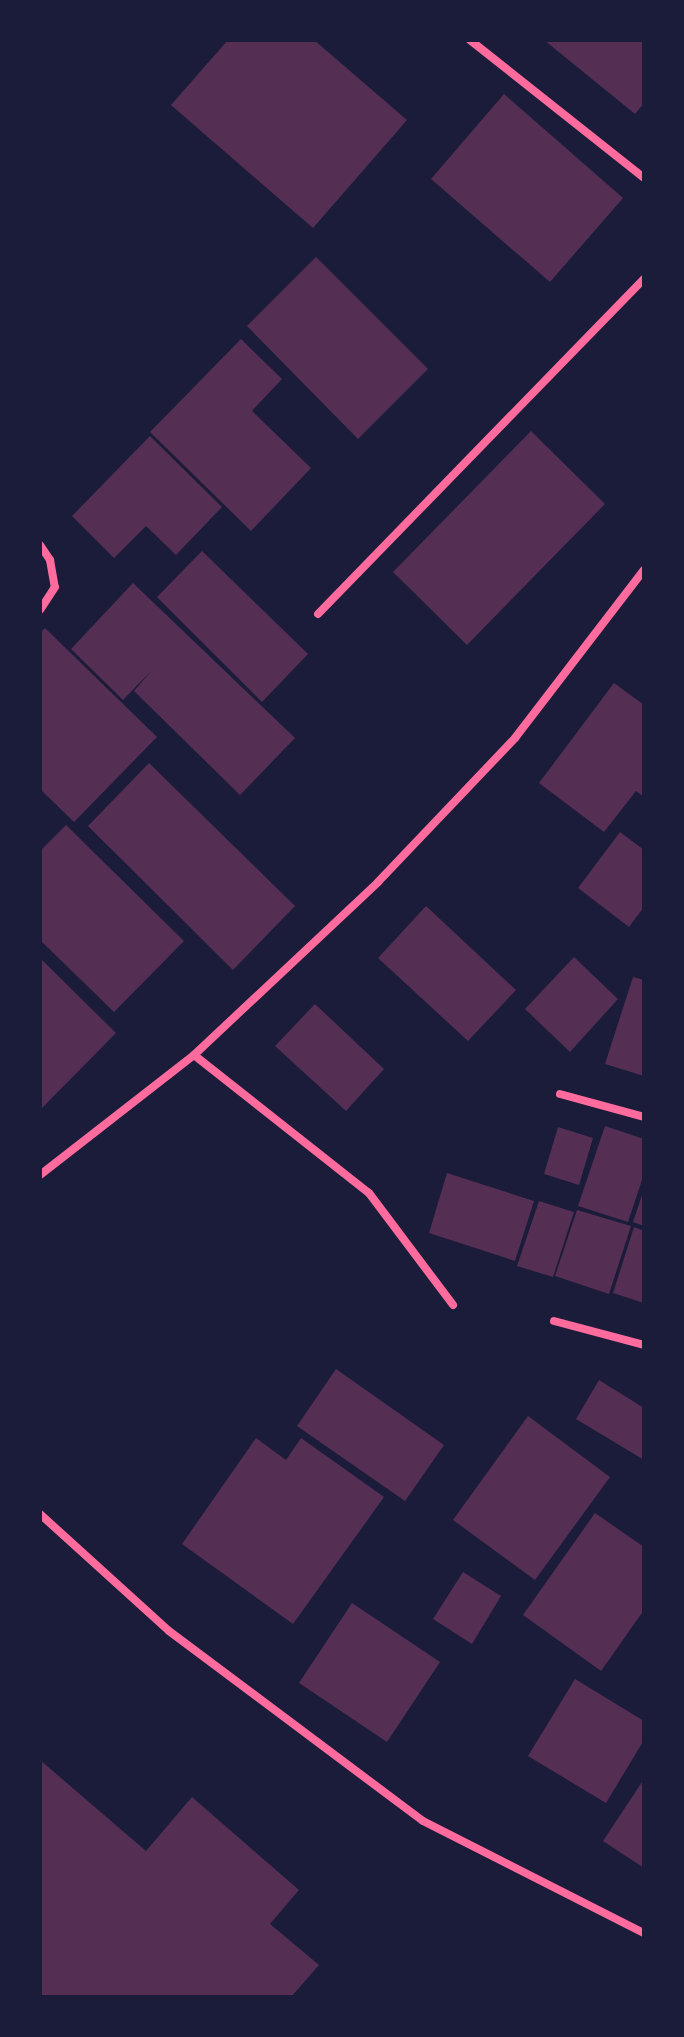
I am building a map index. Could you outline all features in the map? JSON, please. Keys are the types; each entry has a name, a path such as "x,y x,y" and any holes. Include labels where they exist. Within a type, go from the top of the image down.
{"street":[{"path":"470,40 644,178"},
{"path":"318,614 644,279"},
{"path":"40,545 55,587 40,610"},
{"path":"42,1171 194,1055 378,882 515,738 644,570"},
{"path":"194,1055 369,1193 453,1305"},
{"path":"560,1094 644,1117"},
{"path":"554,1321 644,1345"},
{"path":"40,1514 169,1631 423,1821 644,1933"}],"building":[{"path":"228,40 314,40 407,120 313,228 171,105"},
{"path":"544,40 644,40 644,103 635,114"},
{"path":"504,94 623,198 550,282 431,179"},
{"path":"316,257 428,369 358,439 247,326"},
{"path":"241,339 282,379 252,411 311,468 251,531 150,432"},
{"path":"531,431 605,504 467,645 393,572"},
{"path":"150,436 222,507 176,555 146,526 114,558 72,516"},
{"path":"202,551 308,654 262,702 157,597"},
{"path":"133,583 295,738 240,795 134,691 152,670 123,700 71,649"},
{"path":"45,628 157,737 74,822 40,789 40,633"},
{"path":"614,683 644,705 644,797 636,791 604,832 539,783"},
{"path":"149,763 295,906 233,970 88,826"},
{"path":"66,825 184,941 114,1012 40,940 40,851"},
{"path":"620,832 644,850 644,907 629,927 578,888"},
{"path":"426,906 516,990 468,1041 378,958"},
{"path":"574,957 618,999 570,1052 525,1009"},
{"path":"40,958 116,1033 40,1110"},
{"path":"633,977 644,980 644,1076 605,1064"},
{"path":"315,1004 384,1069 346,1111 275,1046"},
{"path":"605,1126 644,1139 644,1174 628,1222 578,1206"},
{"path":"558,1127 593,1138 579,1185 544,1174"},
{"path":"447,1173 534,1201 515,1261 429,1233"},
{"path":"644,1192 644,1226 633,1222"},
{"path":"539,1201 574,1212 553,1277 517,1266"},
{"path":"577,1210 631,1226 609,1294 555,1276"},
{"path":"634,1227 644,1231 644,1303 613,1293"},
{"path":"336,1369 444,1445 405,1501 297,1426"},
{"path":"599,1380 644,1408 644,1460 576,1419"},
{"path":"528,1416 610,1477 535,1580 453,1520"},
{"path":"256,1438 286,1460 301,1438 384,1497 293,1624 182,1544"},
{"path":"595,1513 644,1547 644,1610 601,1671 523,1615"},
{"path":"463,1572 501,1596 472,1644 433,1619"},
{"path":"352,1603 440,1662 387,1742 299,1683"},
{"path":"575,1679 644,1721 644,1740 606,1803 528,1756"},
{"path":"40,1760 146,1851 192,1797 299,1890 270,1924 319,1965 291,1997 40,1997"},
{"path":"644,1779 644,1868 603,1841"}]}
